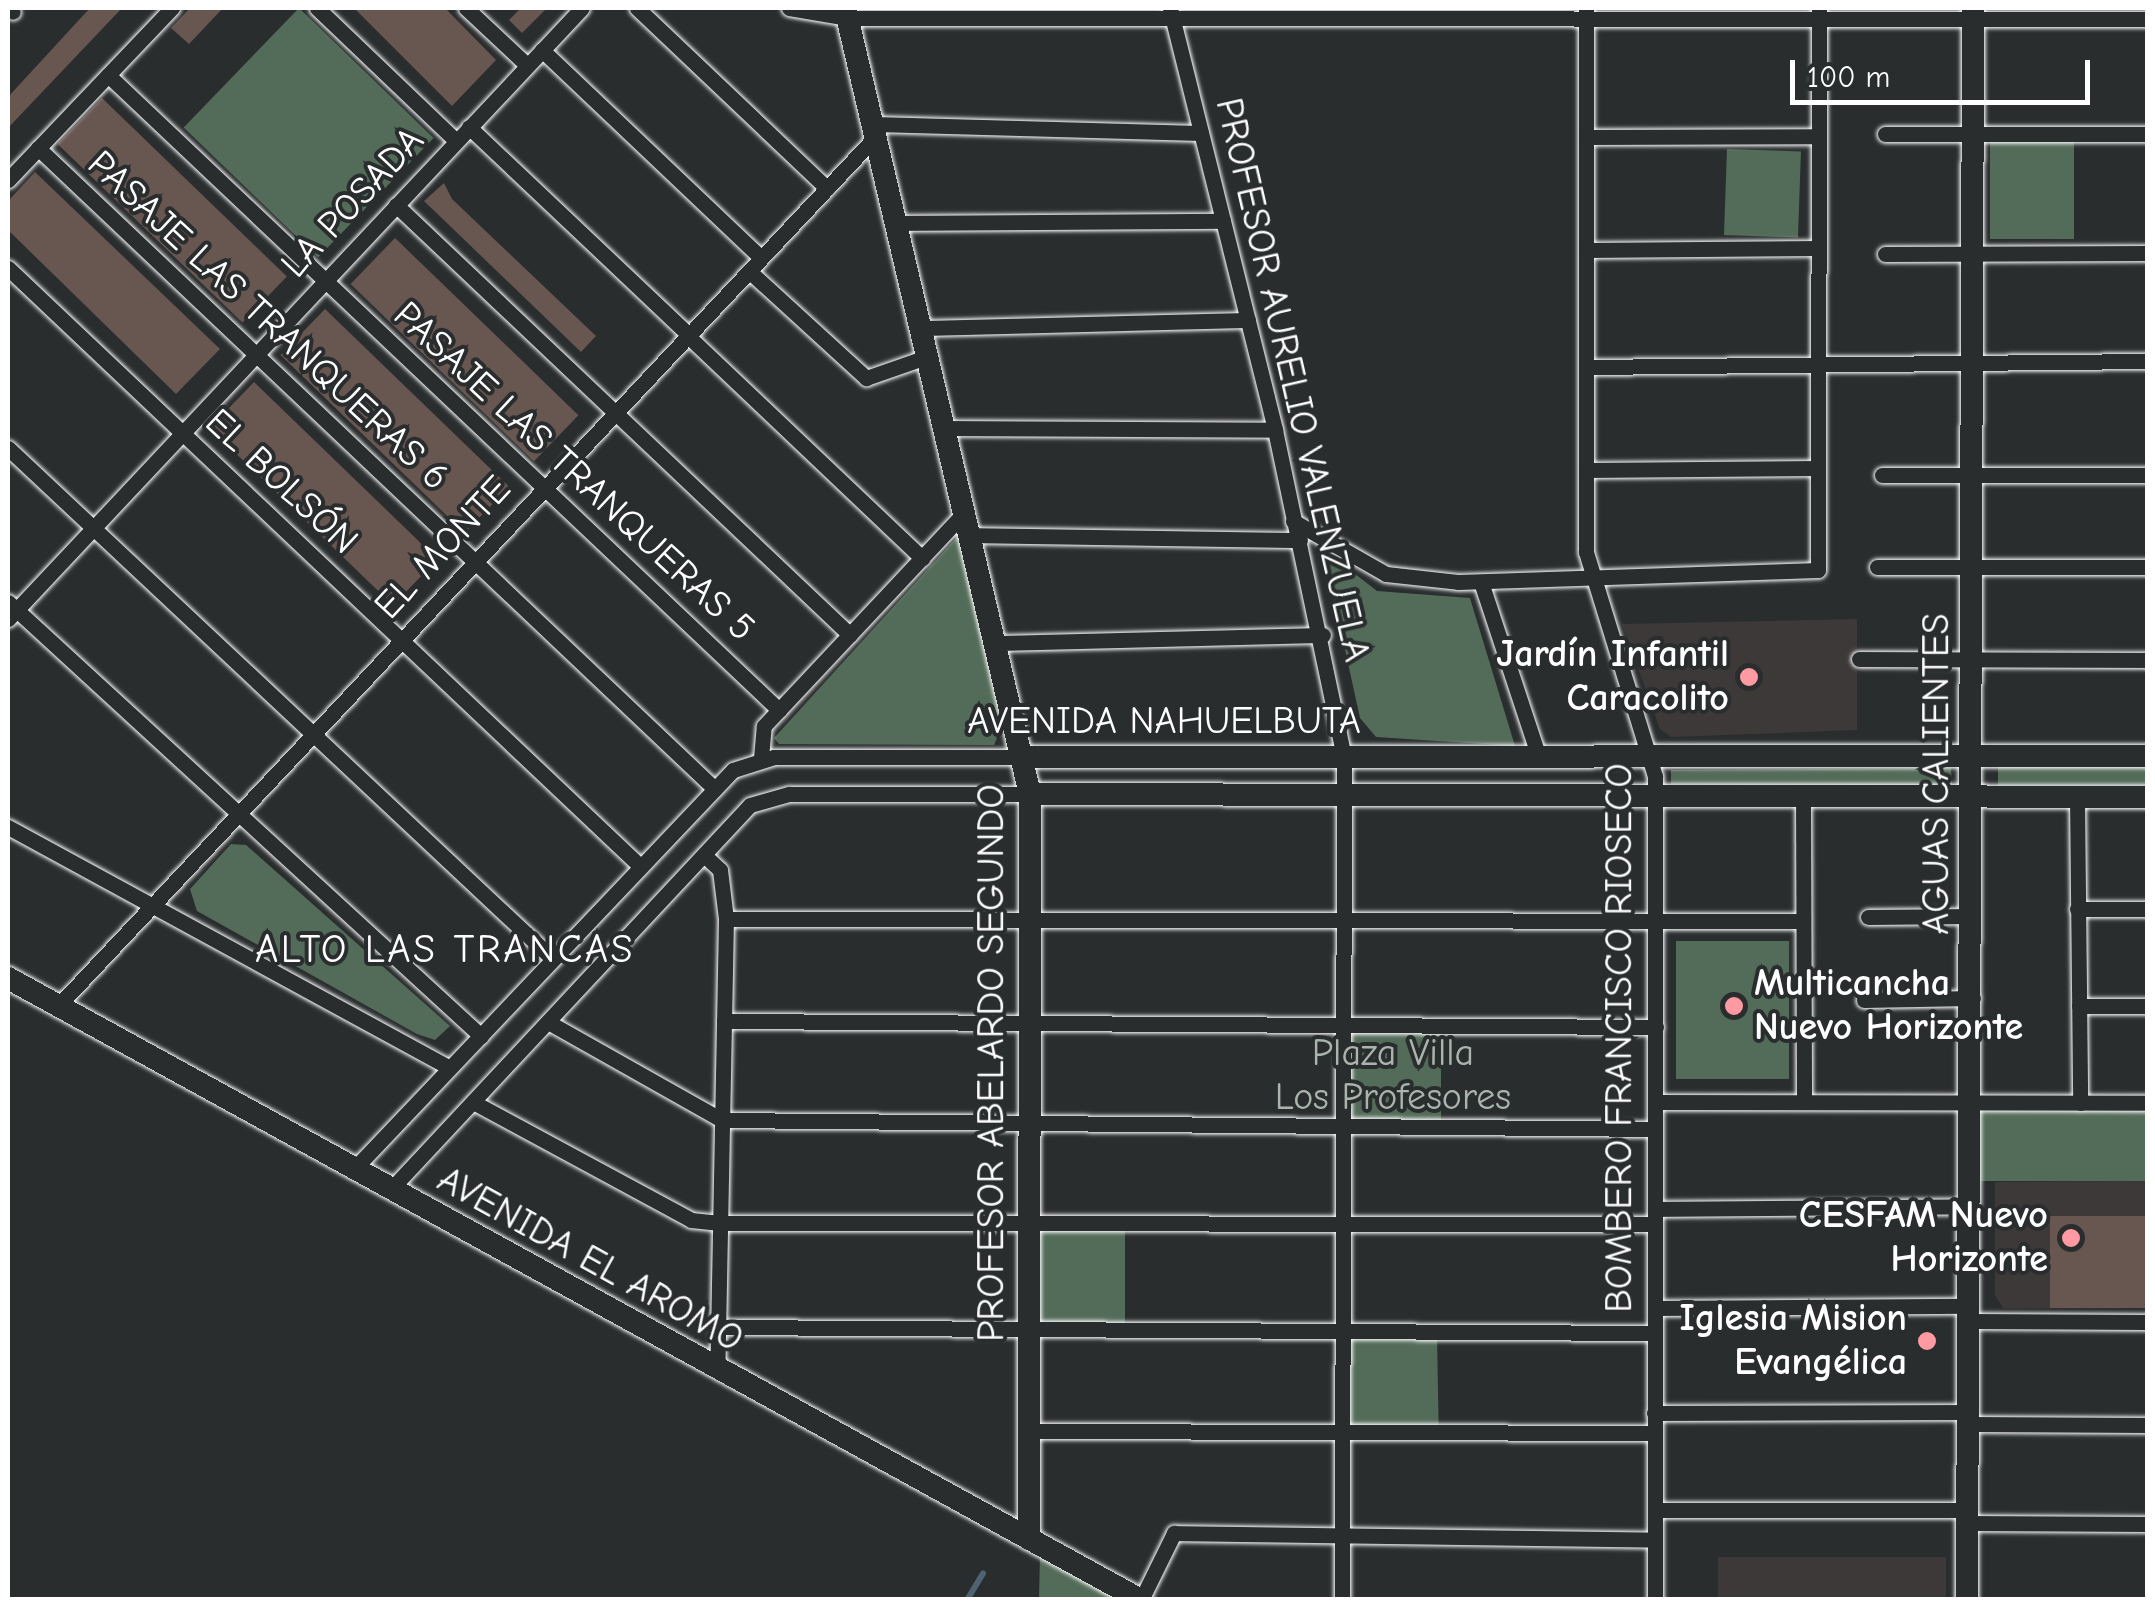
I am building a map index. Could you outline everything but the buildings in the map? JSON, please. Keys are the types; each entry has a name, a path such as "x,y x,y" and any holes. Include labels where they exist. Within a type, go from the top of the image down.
{"street":[{"path":"8,180 172,8"},
{"path":"317,8 456,141"},
{"path":"466,8 528,66"},
{"name":"LA POSADA","path":"10,610 93,528 582,8"},
{"path":"637,8 827,188"},
{"path":"789,8 847,13 1973,12 2148,18"},
{"name":"PROFESOR AURELIO VALENZUELA","path":"1171,12 1275,430 1322,635 1344,757 1342,1600"},
{"name":"AGUAS CALIENTES","path":"1967,1600 1973,1103 1973,12"},
{"name":"PROFESOR ABELARDO SEGUNDO","path":"847,13 1030,794 1029,1539"},
{"path":"1293,521 1386,574 1481,582 1589,575 1818,570 1819,13"},
{"name":"BOMBERO FRANCISCO RIOSECO","path":"1586,14 1589,575 1654,756 1656,796 1655,1600"},
{"path":"542,50 761,258"},
{"name":"PASAJE LAS TRANQUERAS 5","path":"108,74 779,710"},
{"path":"469,127 922,558"},
{"path":"875,130 1201,132"},
{"name":"EL MONTE","path":"58,1006 827,188 875,130"},
{"path":"1885,134 2148,134"},
{"path":"1586,137 1818,136"},
{"name":"PASAJE LAS TRANQUERAS 6","path":"38,148 715,789"},
{"path":"396,205 850,634"},
{"path":"897,223 1223,221"},
{"path":"1586,250 1818,248"},
{"path":"1884,254 2148,253"},
{"name":"EL BOLSÓN","path":"8,268 640,867"},
{"path":"749,271 866,378 929,356"},
{"path":"922,328 1248,320"},
{"path":"1586,367 1818,361 2148,362"},
{"path":"946,428 1275,430"},
{"path":"8,448 554,959"},
{"path":"1586,470 1818,468"},
{"path":"1882,475 2148,474"},
{"path":"355,1168 733,770 760,758 760,735 779,710 966,510"},
{"path":"971,535 1300,540"},
{"path":"1878,568 2148,567"},
{"path":"1481,582 1539,756"},
{"path":"10,610 481,1036"},
{"path":"997,643 1322,635"},
{"path":"1859,660 2148,660"},
{"name":"AVENIDA NAHUELBUTA","path":"760,758 2148,756"},
{"name":"AVENIDA NAHUELBUTA","path":"392,1188 750,805 772,796 2148,797"},
{"path":"1803,796 1804,1102"},
{"path":"2078,796 2080,1103"},
{"path":"8,828 450,1068"},
{"path":"704,855 720,870 726,919 717,1371"},
{"path":"2078,909 2148,909"},
{"path":"1868,917 1973,916"},
{"path":"726,919 1803,921"},
{"name":"AVENIDA EL AROMO","path":"8,978 717,1371 1141,1600"},
{"path":"1864,1000 1973,998"},
{"path":"2079,1006 2148,1006"},
{"path":"724,1021 1656,1027"},
{"path":"548,1022 722,1120 1655,1129"},
{"path":"472,1102 691,1220 720,1224 1344,1224 1972,1206"},
{"path":"1655,1102 2148,1103"},
{"path":"1655,1308 1971,1313 2148,1322"},
{"path":"718,1327 1344,1335 1655,1333"},
{"path":"1654,1412 2148,1425"},
{"path":"1029,1430 1342,1436 1654,1433"},
{"path":"1655,1510 2148,1524"},
{"path":"1141,1600 1174,1533 1655,1540"}],"shaded area":[{"name":"Jardín Infantil Caracolito","path":"1857,619 1857,730 1671,737 1660,729 1622,624"},
{"name":"CESFAM Nuevo Horizonte","path":"2147,1181 2147,1308 2003,1308 1995,1295 1995,1182"},
{"path":"1718,1557 1946,1557 1946,1599 1718,1599"}],"green space":[{"path":"299,8 434,138 318,257 184,127"},
{"path":"1990,141 2074,141 2074,239 1990,239"},
{"path":"1727,149 1801,152 1798,238 1724,235"},
{"path":"959,535 1004,722 994,745 779,744 774,738"},
{"path":"1323,549 1377,591 1470,598 1515,746 1376,737 1360,718"},
{"path":"1998,767 2147,767 2147,785 1998,785"},
{"path":"1951,768 1952,785 1671,784 1671,770"},
{"path":"231,844 246,845 450,1026 435,1040 417,1034 197,911 190,889"},
{"path":"1676,941 1789,941 1789,1079 1676,1079"},
{"name":"Plaza Villa Los Profesores","path":"1345,1025 1441,1025 1441,1126 1345,1126"},
{"path":"1973,1103 2147,1103 2147,1181 1973,1181"},
{"path":"1029,1224 1125,1224 1125,1331 1029,1331"},
{"path":"1437,1334 1439,1435 1345,1437 1343,1336"},
{"path":"1040,1555 1122,1599 1039,1599"}],"waterway":[{"path":"967,1600 983,1573"}],"place":[{"name":"Jardín Infantil Caracolito","path":"1749,677"},
{"name":"Multicancha Nuevo Horizonte","path":"1734,1006"},
{"name":"CESFAM Nuevo Horizonte","path":"2071,1238"},
{"name":"Iglesia Mision Evangélica","path":"1927,1341"}],"district":[{"name":"ALTO LAS TRANCAS","path":"445,949"}]}
